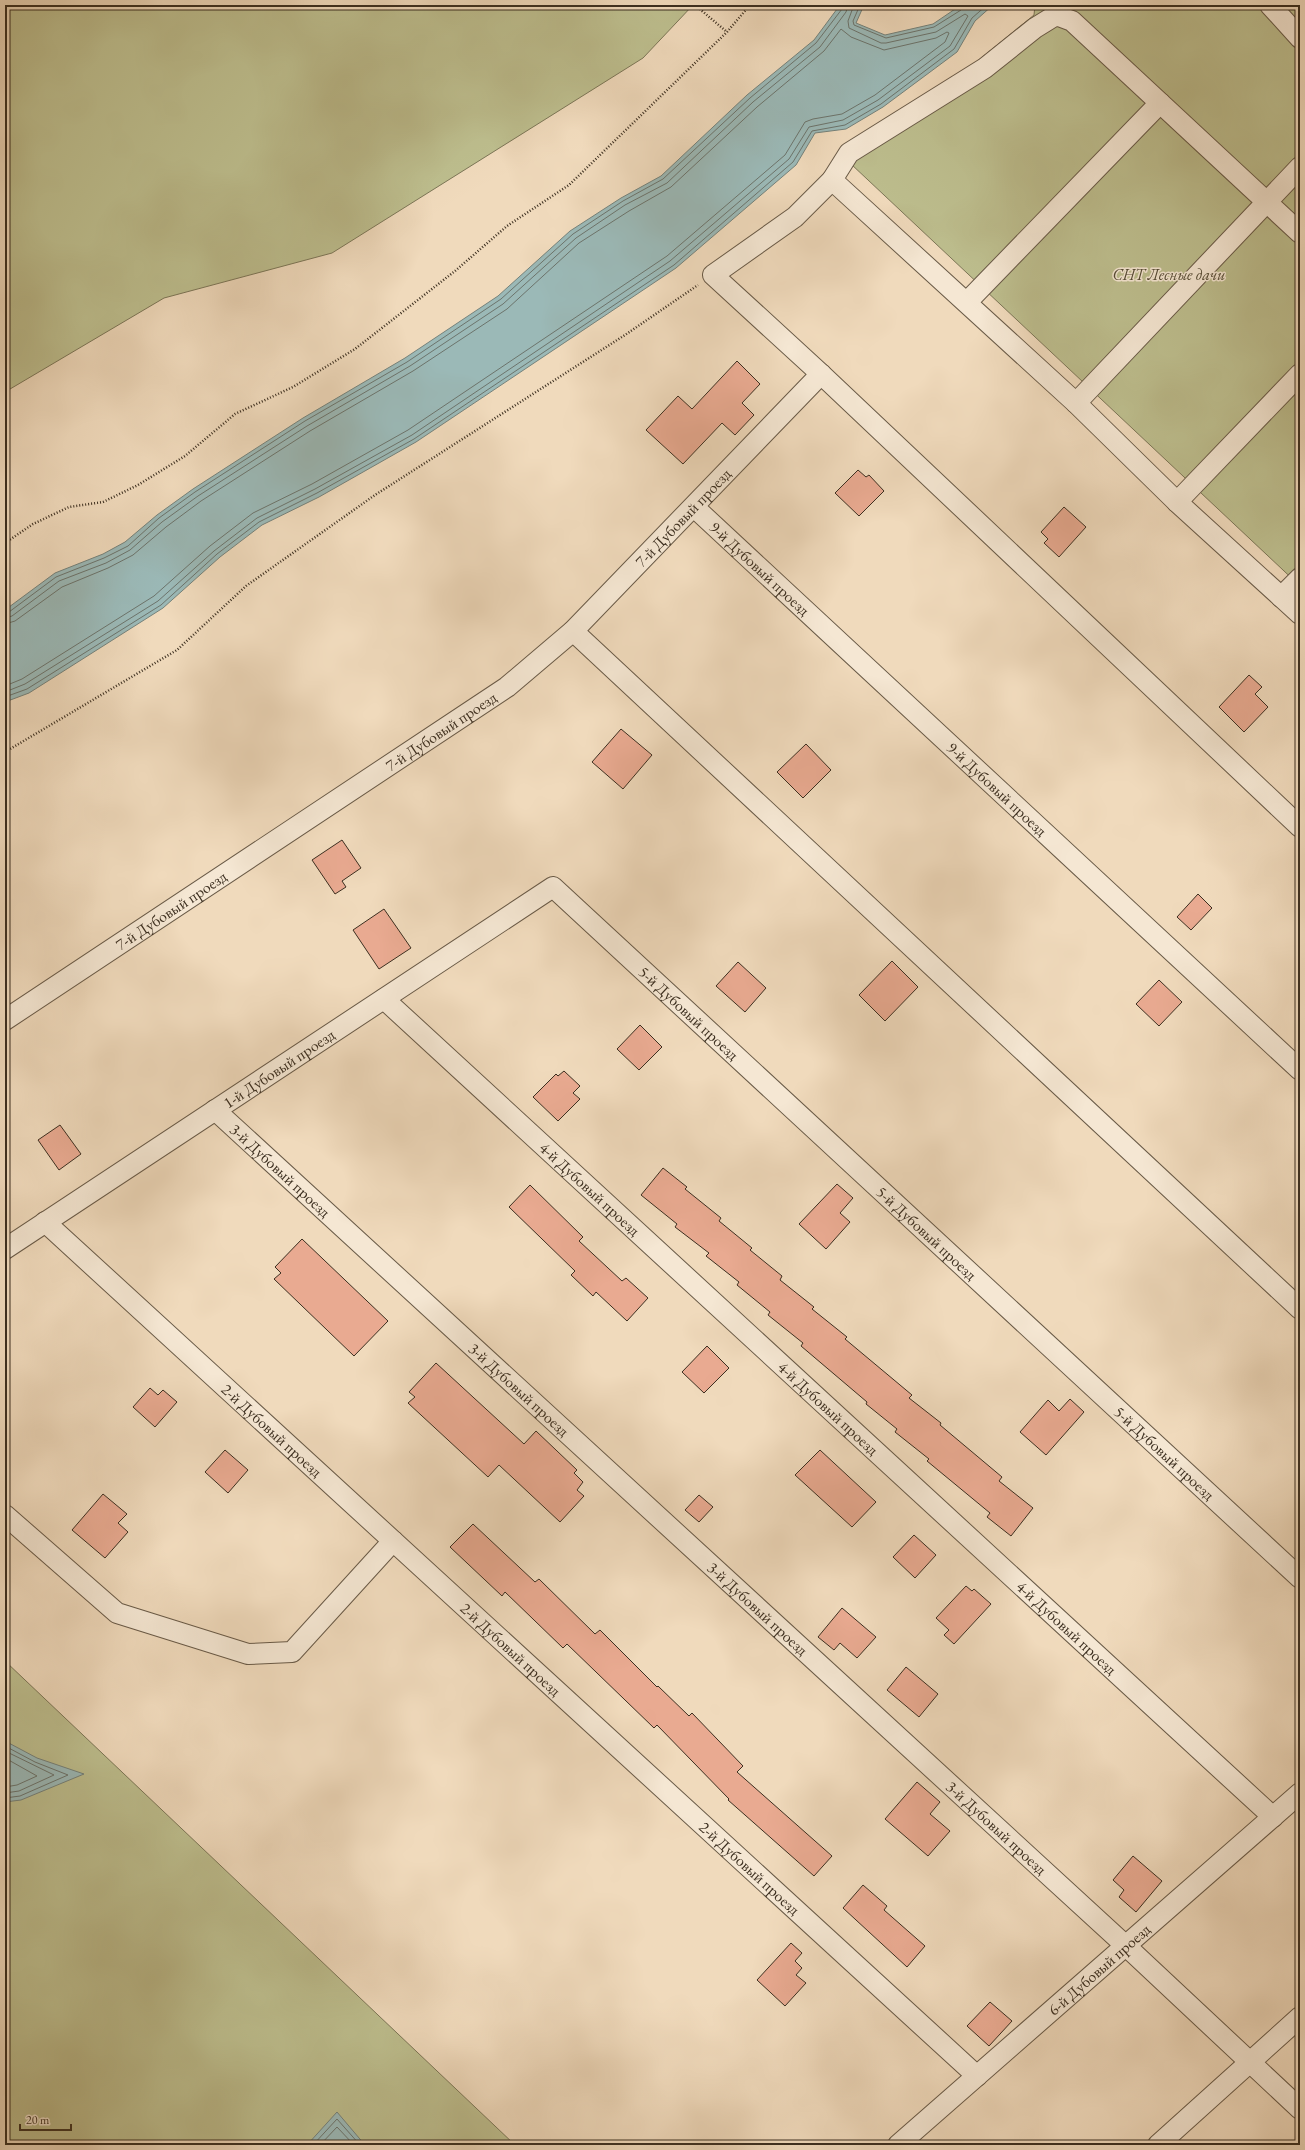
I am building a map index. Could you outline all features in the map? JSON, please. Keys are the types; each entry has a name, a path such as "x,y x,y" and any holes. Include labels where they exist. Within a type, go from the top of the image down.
{"street":[{"path":"1270,5 1300,38"},
{"path":"1300,234 1072,21 1057,10 986,68 849,154 832,180 795,217 713,275 821,374 1300,827"},
{"path":"967,302 1160,103"},
{"path":"1076,403 1300,167"},
{"path":"832,180 1076,403 1177,502 1300,614"},
{"name":"7-й Дубовый проезд","path":"5,1020 507,687 573,631 821,374"},
{"path":"1177,502 1300,374"},
{"name":"9-й Дубовый проезд","path":"694,506 1300,1070"},
{"path":"1281,597 1300,578"},
{"path":"573,631 1300,1309"},
{"name":"1-й Дубовый проезд","path":"5,1249 553,887"},
{"name":"5-й Дубовый проезд","path":"553,887 1300,1578"},
{"name":"4-й Дубовый проезд","path":"384,999 1273,1817"},
{"name":"3-й Дубовый проезд","path":"215,1110 1126,1946 1300,2109"},
{"name":"2-й Дубовый проезд","path":"45,1222 977,2076"},
{"path":"5,1515 117,1613 248,1654 292,1652 393,1541"},
{"name":"6-й Дубовый проезд","path":"898,2145 1300,1793"},
{"path":"1158,2145 1300,2017"}],"path":[{"path":"695,5 727,32"},
{"path":"5,543 33,524 69,507 102,502 138,484 184,456 235,414 293,386 355,349 455,271 507,226 569,185 727,32 750,5"},
{"path":"5,752 177,650 246,586 375,495 625,335 713,275"}],"green space":[{"path":"5,5 693,5 643,58 332,253 164,298 5,392"},
{"name":"СНТ Лесные дачи","path":"1035,5 1300,5 1300,586 851,164 1034,15"},
{"path":"5,1661 515,2145 5,2145"}],"water":[{"path":"840,5 864,5 856,23 885,35 933,24 961,5 993,5 975,21 957,52 883,107 846,129 815,133 796,165 676,268 416,442 319,497 262,525 220,557 163,608 29,693 5,702 5,610 55,573 103,554 125,542 157,515 193,489 303,418 405,358 498,296 570,231 621,198 661,176 747,95 814,40"},
{"path":"5,1741 37,1758 84,1774 21,1800 5,1802"},
{"path":"337,2112 365,2145 307,2145"}],"building":[{"path":"737,361 760,384 742,403 754,415 735,435 722,423 683,464 646,430 678,396 692,409"},
{"path":"858,470 866,477 869,475 884,491 859,516 835,493"},
{"path":"1064,507 1086,527 1059,557 1044,543 1048,539 1041,532"},
{"path":"1249,675 1262,687 1255,694 1268,707 1244,732 1219,707"},
{"path":"621,729 652,755 623,789 592,762"},
{"path":"806,744 831,770 803,798 777,772"},
{"path":"342,840 361,868 342,881 346,887 335,894 312,860"},
{"path":"1198,894 1212,908 1191,930 1177,917"},
{"path":"384,909 411,948 379,969 353,930"},
{"path":"892,961 918,987 885,1021 859,995"},
{"path":"738,962 766,988 745,1012 716,986"},
{"path":"1159,980 1182,1002 1159,1026 1136,1004"},
{"path":"640,1025 662,1047 639,1070 617,1049"},
{"path":"564,1071 580,1086 573,1093 580,1099 558,1121 533,1097 556,1074 558,1076"},
{"path":"60,1125 81,1154 59,1170 38,1140"},
{"path":"663,1168 687,1187 685,1189 721,1218 719,1221 752,1248 750,1250 782,1276 780,1280 814,1307 812,1309 847,1337 845,1339 912,1395 909,1398 941,1423 940,1425 1002,1477 999,1481 1033,1508 1011,1536 987,1517 990,1513 927,1461 929,1459 895,1432 897,1429 866,1404 867,1402 801,1346 803,1343 768,1315 770,1312 737,1285 739,1282 706,1256 709,1253 675,1227 677,1224 641,1195"},
{"path":"837,1184 853,1198 840,1213 850,1222 826,1249 799,1224"},
{"path":"530,1185 583,1237 579,1241 622,1281 626,1278 648,1298 627,1321 596,1292 593,1296 571,1275 575,1271 509,1207"},
{"path":"302,1239 388,1321 354,1356 274,1279 281,1273 275,1267"},
{"path":"707,1346 729,1368 704,1393 682,1372"},
{"path":"436,1363 524,1444 536,1431 577,1470 574,1473 583,1482 577,1490 584,1496 560,1522 499,1465 488,1477 408,1403 415,1397 409,1392"},
{"path":"150,1388 158,1395 163,1390 177,1402 155,1427 133,1407"},
{"path":"1070,1399 1084,1412 1046,1455 1020,1432 1048,1400 1059,1411"},
{"path":"225,1450 248,1470 228,1493 205,1472"},
{"path":"820,1450 876,1502 852,1527 795,1475"},
{"path":"103,1494 127,1514 118,1523 128,1532 105,1558 72,1530"},
{"path":"699,1495 713,1507 699,1522 685,1510"},
{"path":"473,1524 535,1582 539,1579 595,1634 600,1630 657,1687 658,1686 689,1716 692,1713 743,1766 737,1772 832,1856 814,1876 728,1800 729,1799 657,1725 654,1728 567,1644 563,1648 505,1592 502,1596 450,1547"},
{"path":"914,1535 936,1555 915,1578 893,1557"},
{"path":"966,1586 972,1591 974,1589 991,1604 954,1644 944,1635 949,1630 936,1618"},
{"path":"842,1608 876,1637 857,1658 840,1643 834,1650 818,1637"},
{"path":"906,1667 938,1694 919,1717 887,1690"},
{"path":"917,1782 940,1802 930,1814 950,1831 928,1856 885,1819"},
{"path":"1133,1856 1162,1881 1136,1912 1119,1897 1124,1890 1113,1880"},
{"path":"863,1885 887,1906 884,1910 925,1946 907,1967 843,1908"},
{"path":"791,1943 802,1953 795,1961 802,1968 796,1975 806,1983 785,2006 757,1980"},
{"path":"990,2002 1012,2021 989,2046 967,2026"}]}
